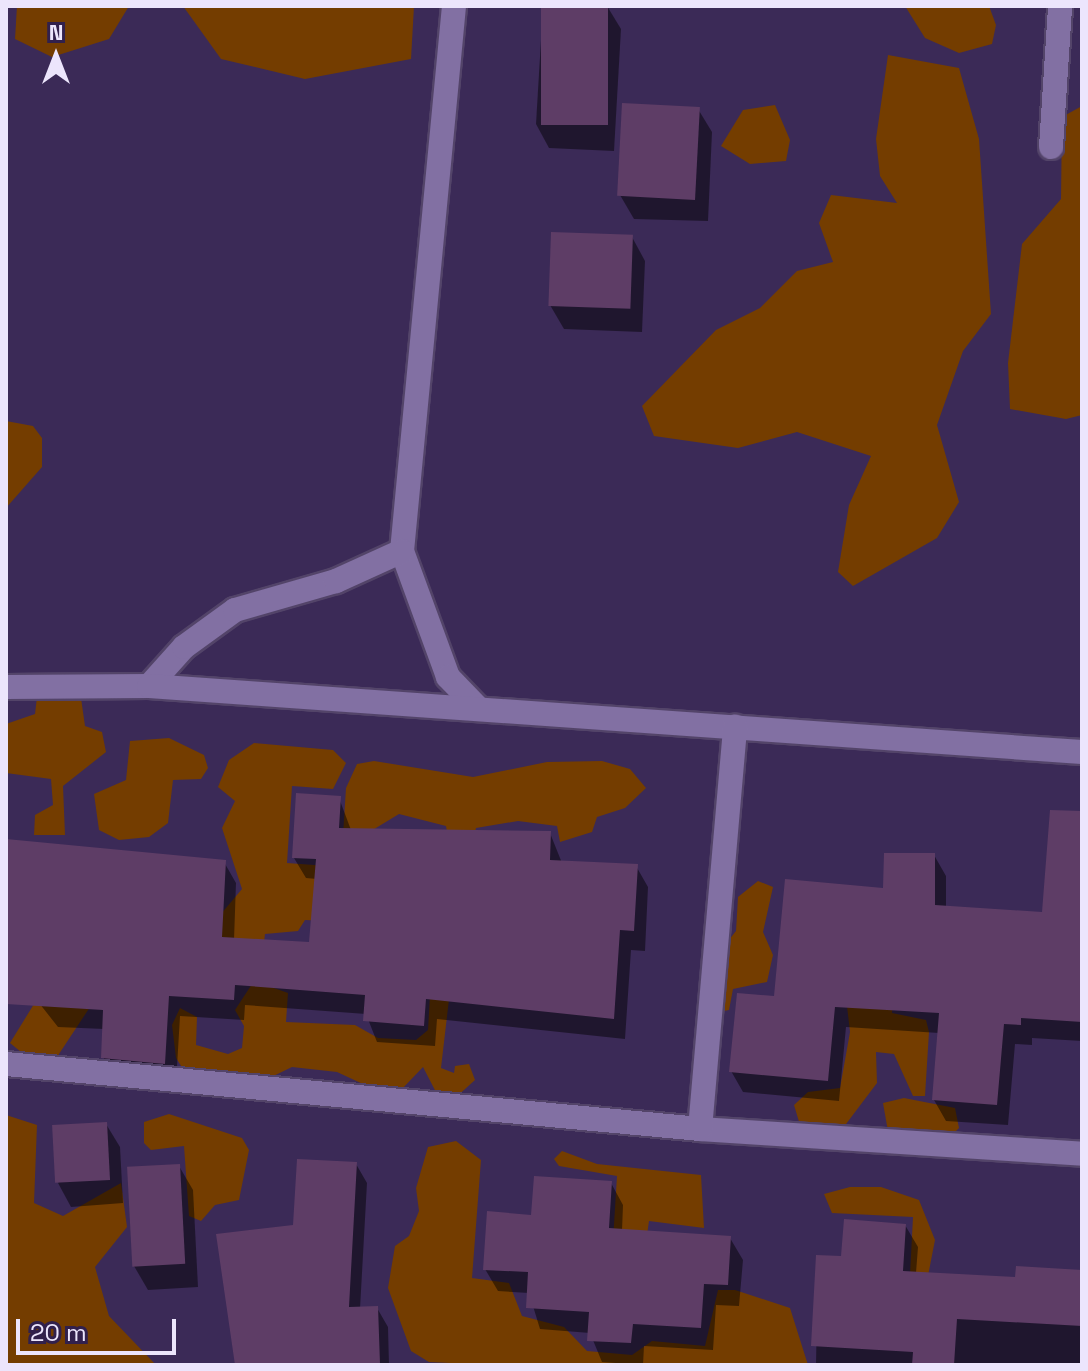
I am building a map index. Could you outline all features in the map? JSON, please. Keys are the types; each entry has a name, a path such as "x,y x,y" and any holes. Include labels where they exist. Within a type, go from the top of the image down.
{"street":[{"path":"454,6 402,551 448,677 478,708"},
{"path":"1051,147 1060,6"},
{"path":"149,686 184,647 235,610 336,581 402,551"},
{"path":"6,687 149,686 1082,752"},
{"path":"700,1129 735,727"},
{"path":"6,1064 700,1129 1082,1154"}],"shaded area":[{"path":"17,6 129,6 109,39 52,57 15,39"},
{"path":"183,6 414,6 411,59 305,79 221,59"},
{"path":"905,6 989,6 996,25 992,44 959,53 925,38"},
{"path":"888,55 959,68 979,139 991,314 963,351 937,425 959,502 937,538 853,586 838,572 849,505 871,456 797,432 738,448 654,436 642,406 716,330 760,308 797,271 833,262 819,223 831,195 897,203 880,176 876,139"},
{"path":"775,105 790,140 786,161 750,164 721,146 743,110"},
{"path":"1082,106 1082,415 1066,419 1010,409 1008,363 1022,244 1061,199 1062,117"},
{"path":"6,421 33,426 42,438 42,467 6,508"},
{"path":"37,697 81,698 85,726 102,732 106,752 63,786 65,835 34,835 35,815 53,805 51,779 6,773 6,724 35,714"},
{"path":"169,738 204,755 208,768 201,779 173,780 168,823 149,837 119,840 99,830 94,794 126,780 130,741"},
{"path":"254,743 333,750 346,763 333,789 292,786 287,863 341,867 346,788 357,764 374,761 473,777 547,762 602,761 630,769 646,788 625,808 597,817 592,832 560,842 557,826 518,821 476,828 472,846 448,837 446,826 399,814 371,831 345,922 305,920 298,931 265,934 263,951 217,935 215,921 242,889 222,828 235,801 218,787 229,760"},
{"path":"758,881 773,887 763,932 773,955 767,982 733,989 729,1010 708,1014 699,998 704,971 736,931 738,897"},
{"path":"433,944 453,965 441,1068 454,1073 455,1066 469,1064 475,1080 454,1099 439,1098 423,1067 402,1089 378,1091 337,1072 292,1067 259,1083 185,1072 176,1058 172,1025 180,1008 197,1017 196,1045 228,1054 242,1048 244,1026 235,1010 254,981 288,993 286,1022 355,1025 378,1038 416,1040 428,1030"},
{"path":"895,977 892,1013 926,1020 929,1032 925,1096 913,1096 894,1054 876,1052 877,1083 840,1132 800,1125 794,1105 808,1092 840,1088 850,1032 845,989"},
{"path":"34,1004 92,1004 57,1057 26,1056 10,1043"},
{"path":"904,1098 955,1108 959,1128 950,1137 889,1137 883,1103"},
{"path":"169,1114 242,1138 249,1150 239,1200 215,1205 201,1221 189,1216 184,1146 151,1150 144,1143 144,1122"},
{"path":"6,1115 37,1125 34,1203 63,1216 121,1183 127,1227 95,1267 109,1316 156,1365 6,1365"},
{"path":"456,1141 481,1160 472,1278 509,1283 522,1316 564,1327 587,1351 632,1355 652,1341 705,1346 718,1290 735,1290 790,1308 808,1365 493,1365 429,1362 411,1351 388,1288 395,1246 409,1236 419,1211 416,1188 428,1147"},
{"path":"562,1151 597,1164 701,1175 704,1228 649,1221 644,1256 612,1257 617,1176 559,1166 554,1159"},
{"path":"850,1187 881,1187 919,1200 935,1240 927,1281 910,1275 913,1217 832,1213 824,1194"}],"building":[{"path":"541,6 608,6 608,125 541,125"},
{"path":"622,103 700,107 695,200 617,196"},
{"path":"551,232 633,235 630,309 548,306"},
{"path":"296,793 341,796 339,828 551,831 550,860 638,864 634,931 620,930 614,1019 426,999 424,1026 363,1021 365,995 235,985 234,1000 169,996 165,1064 101,1058 103,1010 6,1004 6,839 226,860 222,937 309,942 316,859 292,858"},
{"path":"1050,810 1082,811 1082,1022 1021,1018 1021,1025 1004,1024 997,1105 932,1100 939,1013 835,1007 828,1081 729,1072 737,993 774,996 785,879 883,888 884,853 935,853 935,905 1042,912"},
{"path":"107,1122 110,1180 55,1183 52,1125"},
{"path":"297,1159 357,1162 349,1307 378,1306 380,1364 235,1365 216,1234 293,1225"},
{"path":"180,1164 185,1264 132,1267 127,1167"},
{"path":"534,1176 612,1181 609,1228 731,1236 728,1285 704,1284 701,1328 633,1324 631,1343 587,1341 589,1312 526,1308 528,1272 483,1270 487,1211 531,1215"},
{"path":"844,1219 906,1224 903,1271 1015,1277 1016,1266 1082,1270 1082,1326 957,1319 954,1365 912,1365 913,1352 811,1346 816,1255 841,1256"}]}
